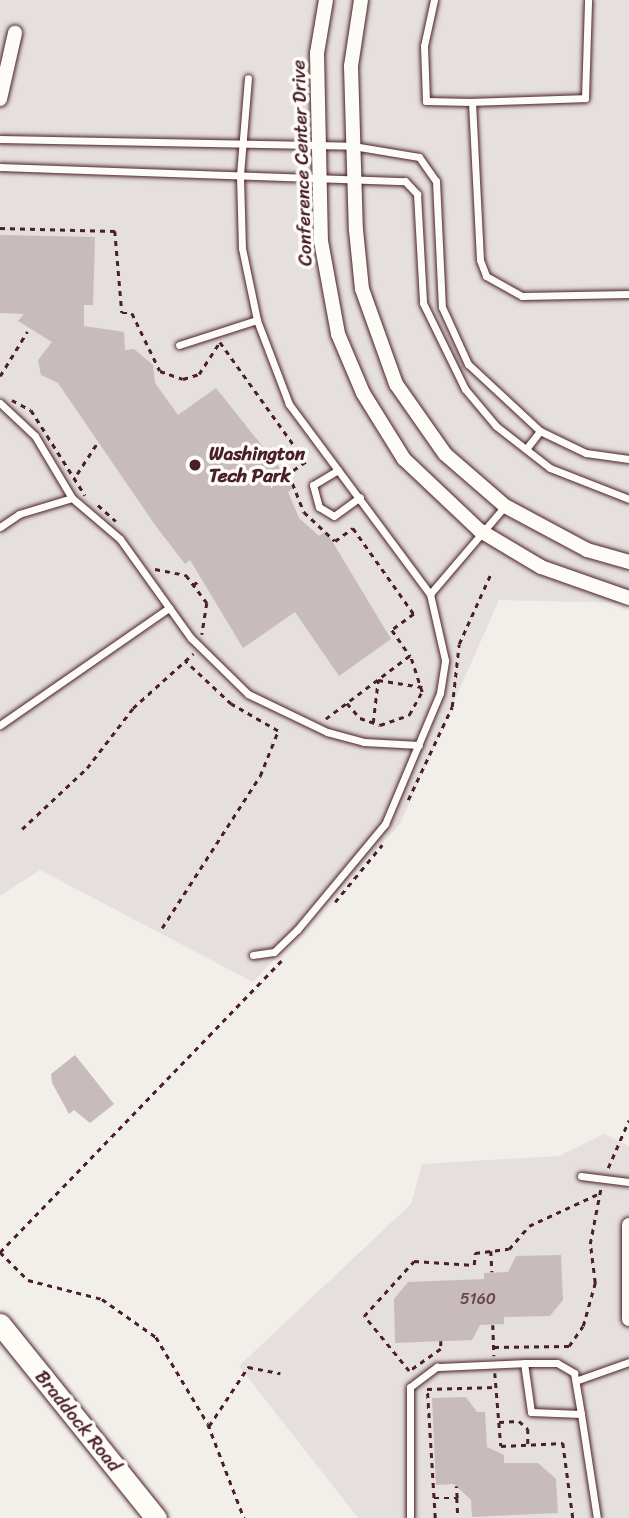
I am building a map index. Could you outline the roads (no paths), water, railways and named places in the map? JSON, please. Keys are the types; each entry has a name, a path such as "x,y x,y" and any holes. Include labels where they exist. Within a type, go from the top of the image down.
{"main road":[{"name":"Braddock Road","path":"0,1324 156,1518"}],"street":[{"name":"Conference Center Drive","path":"326,0 317,53 319,178 326,277 349,364 404,459 479,530 541,567 629,598"},
{"path":"361,0 351,66 353,177 362,289 387,366 445,454 505,506 587,550 629,562"},
{"path":"0,99 15,33"},
{"path":"629,1225 629,1319"}],"lane":[{"path":"434,0 424,46 426,101 472,102 585,98 588,0"},
{"path":"248,78 241,145 242,248 257,320 289,404 430,594 445,660 440,693 385,824 297,930 274,952 253,955"},
{"path":"472,102 480,260 486,276 522,296 629,294"},
{"path":"0,139 353,146 419,157 432,168 442,307 453,337 481,381 540,431 586,453 629,459"},
{"path":"0,167 353,177 405,181 417,194 428,319 465,389 526,449 579,483 629,499"},
{"path":"179,345 257,320"},
{"path":"0,403 35,436 72,498 104,520 201,647 248,694 281,714 364,743 419,745"},
{"path":"526,449 540,431"},
{"path":"338,470 313,485 319,507 334,516 360,497"},
{"path":"0,527 19,514 72,498"},
{"path":"430,594 479,530 505,506"},
{"path":"0,726 169,608"},
{"path":"581,1175 606,1175 629,1182"},
{"path":"578,1380 629,1362"},
{"path":"524,1363 531,1412 580,1414"},
{"path":"410,1518 410,1387 437,1367 524,1363 557,1363 578,1380 580,1414 597,1518"}],"place":[{"name":"Washington Tech Park","path":"195,465"}]}
